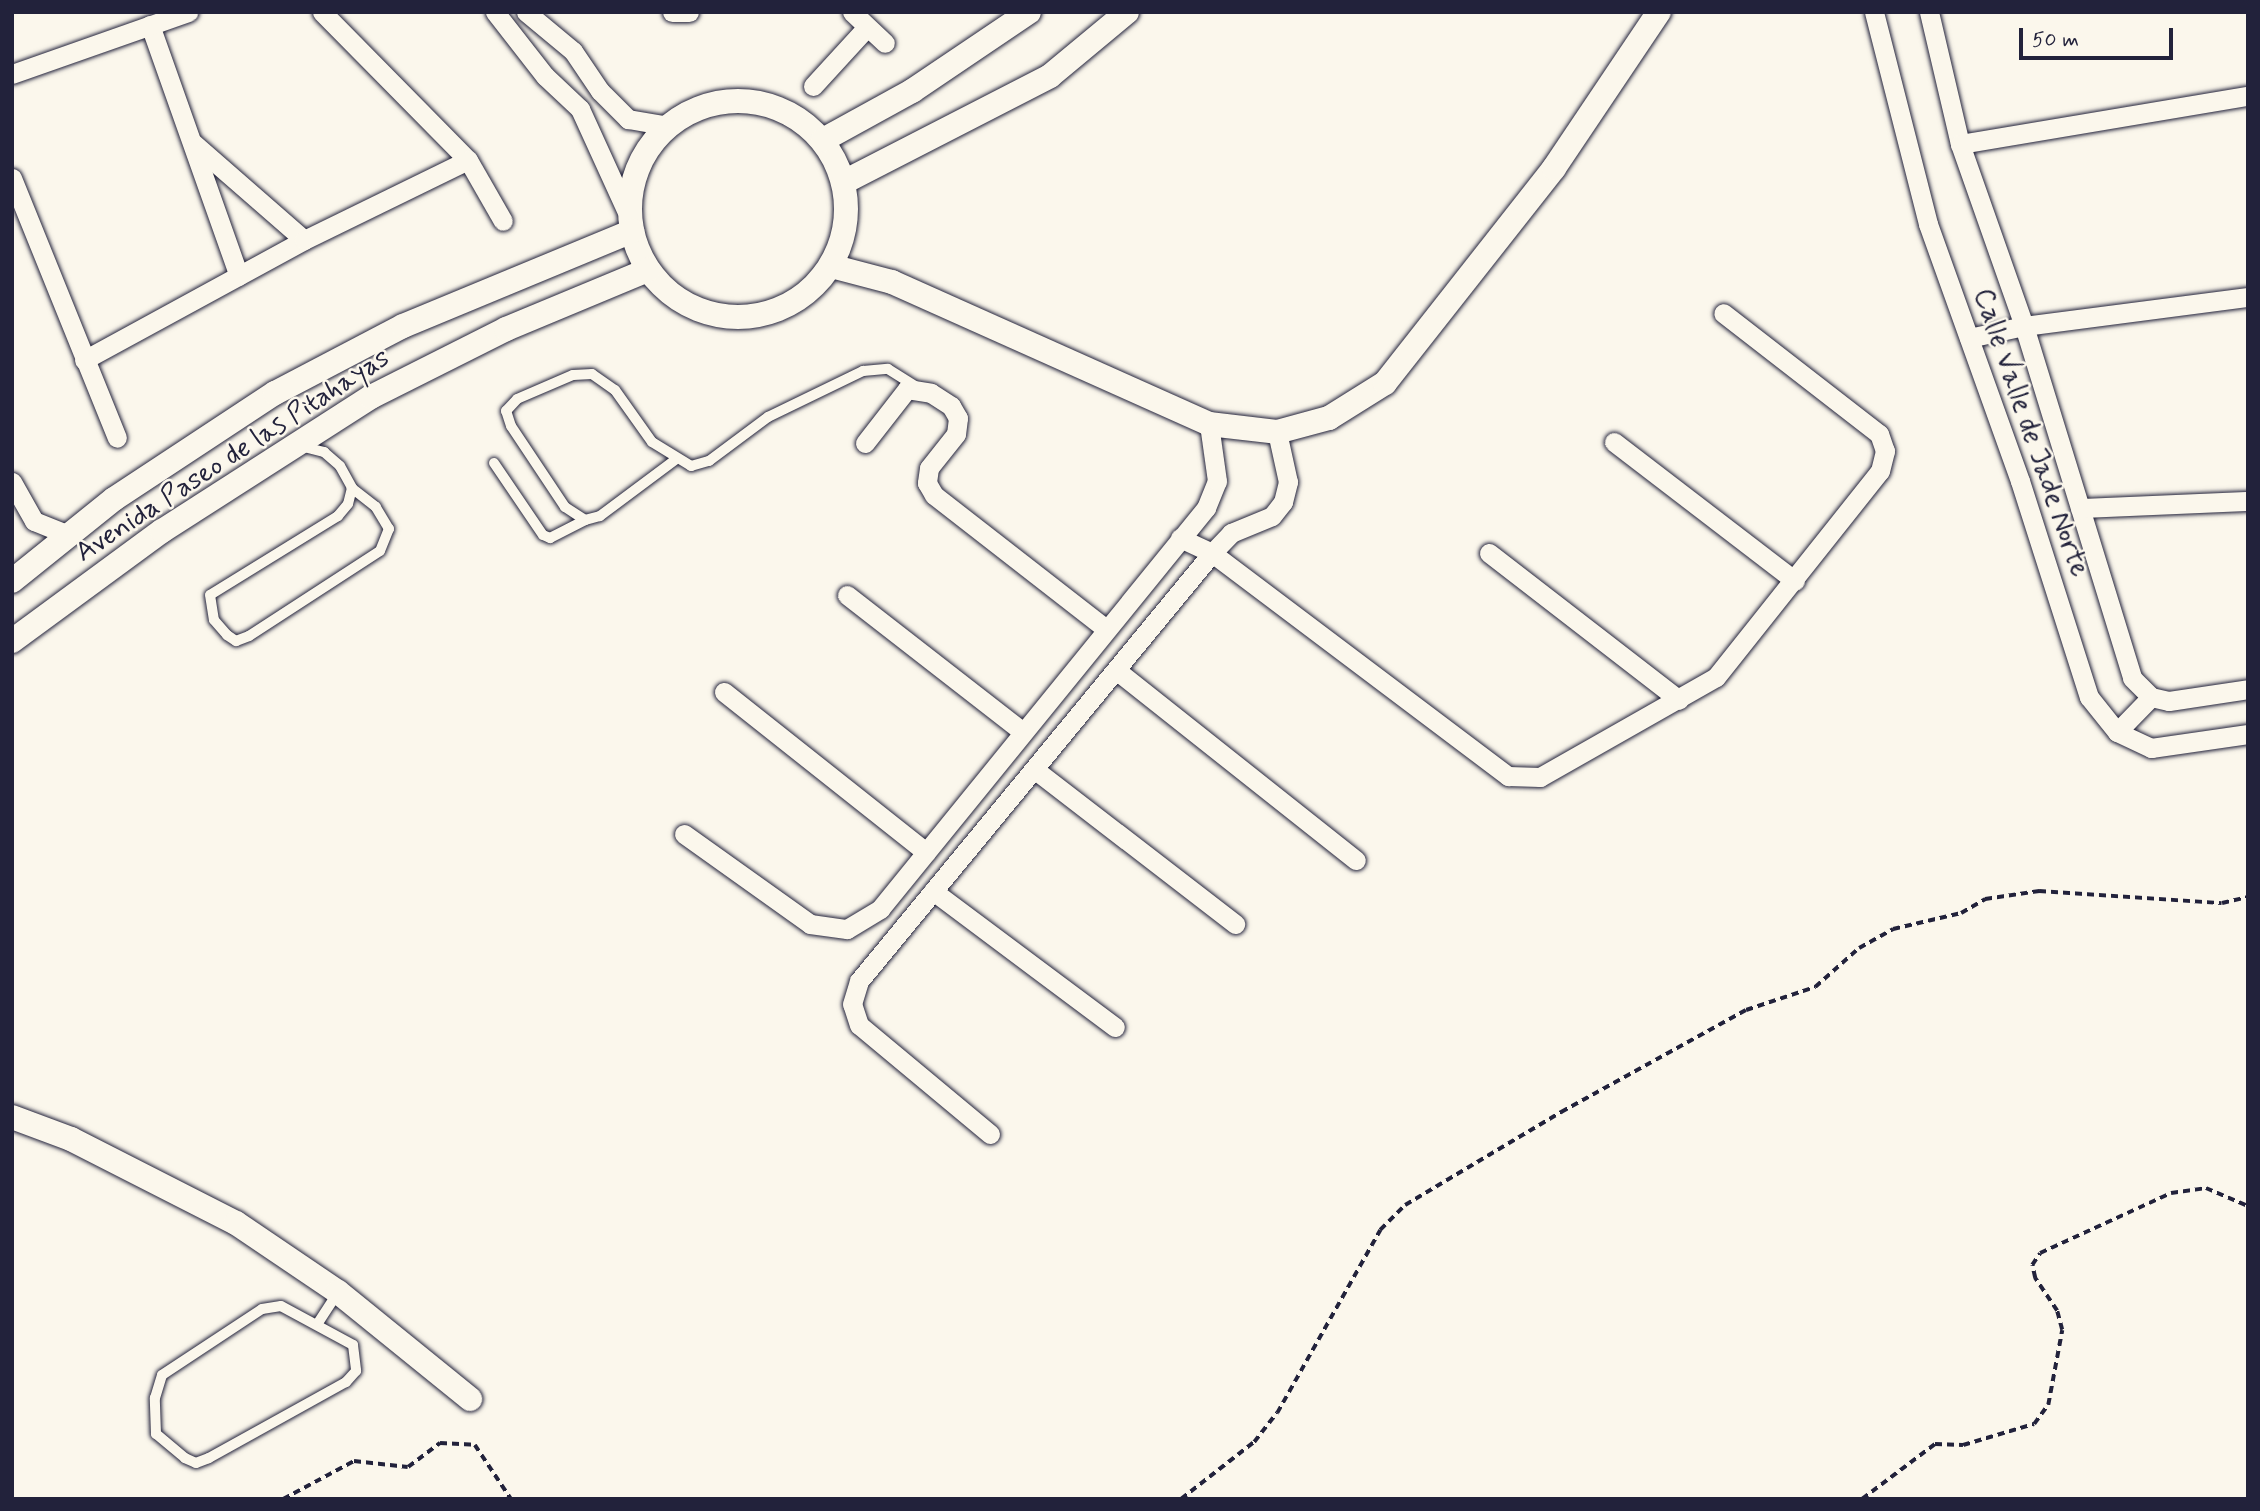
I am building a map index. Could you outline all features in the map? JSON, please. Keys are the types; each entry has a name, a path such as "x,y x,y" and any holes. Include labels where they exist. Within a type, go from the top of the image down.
{"street":[{"path":"12,74 188,12"},
{"path":"321,12 468,160 503,221"},
{"path":"495,12 554,85 580,109 649,270 679,300 719,317 762,316 802,298 831,266 846,226 844,182 823,140 794,115 763,103 730,101 698,109 669,126 646,153 629,220"},
{"path":"526,12 573,51 600,91 628,119 669,126"},
{"path":"672,12 689,12"},
{"path":"852,12 884,43"},
{"path":"823,140 912,90 1030,12"},
{"path":"844,182 1050,76 1127,12"},
{"path":"831,266 892,282 1209,424 1277,432 1329,418 1385,383 1554,168 1659,12"},
{"name":"Calle Valle de Jade Norte","path":"1874,12 1928,224 2089,697 2117,732 2151,748 2248,734"},
{"name":"Calle Valle de Jade Norte","path":"1929,12 1960,144 2024,326 2132,678 2151,697"},
{"path":"150,26 239,275"},
{"path":"813,86 867,27"},
{"path":"580,109 600,91"},
{"path":"1960,144 2248,96"},
{"path":"192,142 304,240"},
{"path":"84,360 304,240 468,160"},
{"path":"12,178 117,438"},
{"name":"Avenida Paseo de las Pitahayas","path":"12,581 68,536 275,393 402,326 629,220"},
{"name":"Avenida Paseo de las Pitahayas","path":"12,640 162,531 370,397 506,329 649,270"},
{"path":"1969,338 2024,326 2248,297"},
{"path":"1180,538 1212,553 1508,776 1540,777 1716,677 1880,471 1885,451 1878,434 1723,313"},
{"path":"865,443 907,389 920,389 951,406 958,418 956,434 929,468 927,483 934,495 1106,629"},
{"path":"684,834 810,924 847,929 880,909 1206,508 1217,481 1209,424"},
{"path":"990,1134 859,1025 852,1004 859,981 1212,553 1231,533 1272,516 1283,502 1288,482 1277,432"},
{"path":"1614,442 1795,581"},
{"path":"12,482 34,521 68,536"},
{"path":"2080,508 2248,500"},
{"path":"1489,553 1679,700"},
{"path":"847,595 1023,732"},
{"path":"1116,670 1356,860"},
{"path":"2117,732 2151,697 2169,701 2248,689"},
{"path":"724,691 926,852"},
{"path":"1034,769 1236,924"},
{"path":"933,891 1115,1027"},
{"path":"12,1117 71,1139 236,1223 338,1292 470,1399"}],"lane":[{"path":"584,520 565,507 511,426 506,411 517,399 573,375 592,374 615,390 652,442 675,460 691,466 709,461 768,418 863,371 888,369 920,389"},
{"path":"293,447 324,452 352,488 376,507 389,528 380,551 249,636 236,641 227,635 214,620 209,595 338,516 352,488"},
{"path":"494,463 543,535 550,538 584,520 600,516 675,460"},
{"path":"318,1323 338,1292"},
{"path":"281,1306 318,1323 353,1345 358,1358 346,1382 196,1463 156,1434 155,1398 162,1375 173,1366 262,1309 281,1306"}],"path":[{"path":"1181,1499 1254,1442 1276,1413 1380,1230 1405,1205 1561,1112 1746,1010 1815,987 1858,948 1893,929 1961,913 1985,898 2039,891 2222,903 2248,897"},
{"path":"1862,1499 1935,1444 1993,1438 2034,1424 2041,1415 2054,1382 2062,1330 2057,1311 2035,1279 2032,1265 2040,1253 2171,1193 2206,1188 2248,1206"},
{"path":"283,1499 354,1461 408,1467 440,1443 475,1445 511,1499"}]}
